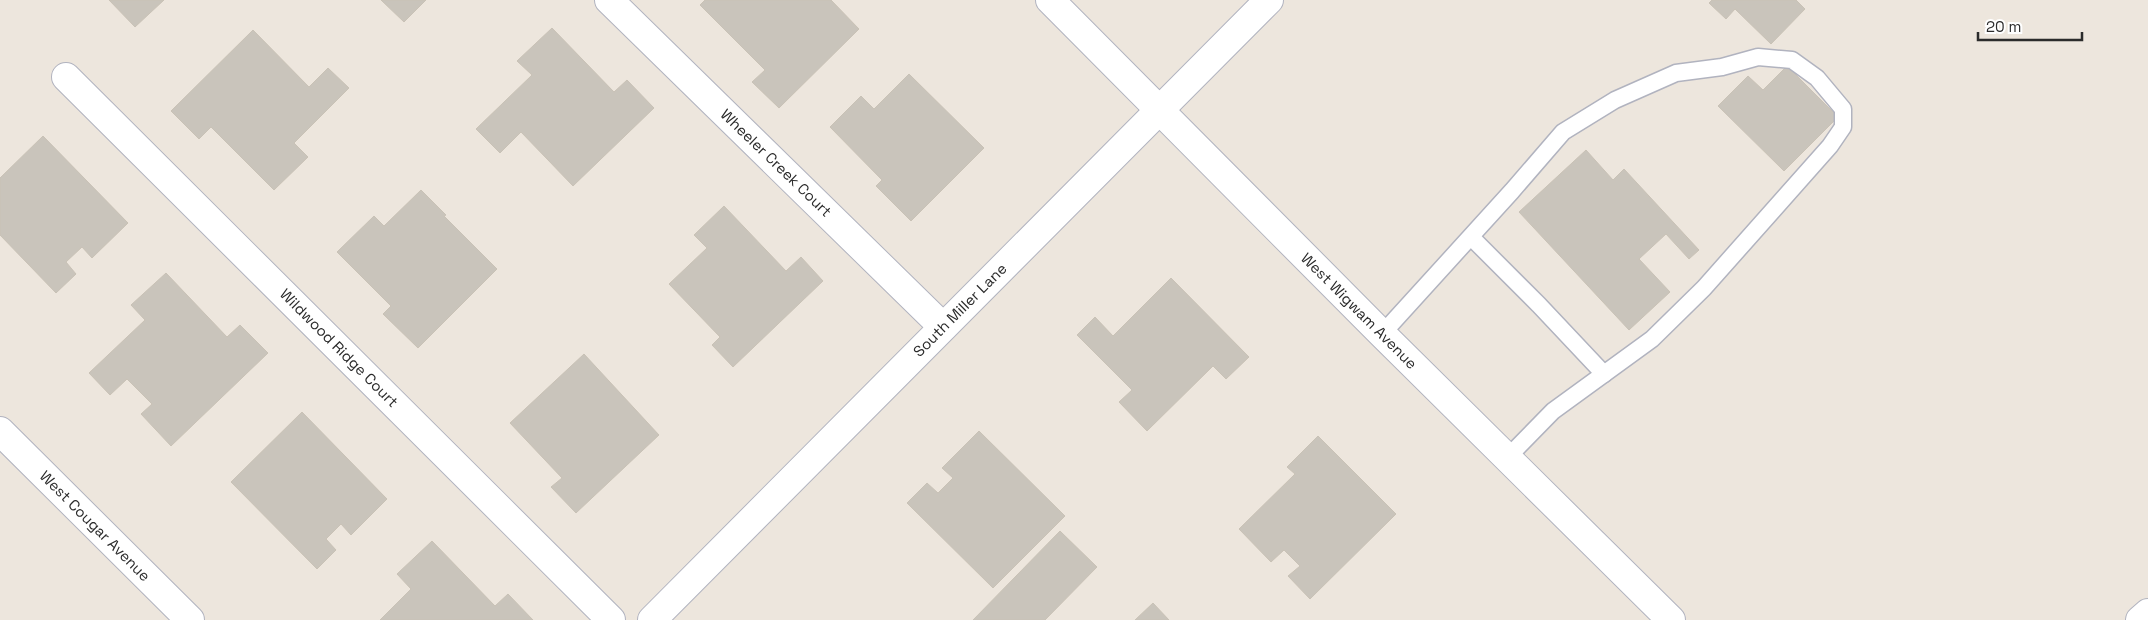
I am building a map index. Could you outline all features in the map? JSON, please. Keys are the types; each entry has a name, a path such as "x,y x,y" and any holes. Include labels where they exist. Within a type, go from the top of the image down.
{"street":[{"name":"Wheeler Creek Court","path":"609,0 943,326"},
{"name":"West Wigwam Avenue","path":"1050,0 1382,334 1672,620"},
{"name":"South Miller Lane","path":"652,620 1269,0"},
{"name":"Wildwood Ridge Court","path":"66,77 611,620"},
{"name":"West Cougar Avenue","path":"0,431 190,620"},
{"path":"2140,620 2148,613"}],"lane":[{"path":"1382,334 1472,237 1563,132 1615,100 1676,73 1722,67 1758,57 1792,60 1817,78 1843,108 1843,127 1830,146 1704,288 1652,339 1552,411 1507,458"},
{"path":"1472,237 1540,305 1604,374"}],"building":[{"path":"109,0 164,0 135,27"},
{"path":"381,0 426,0 404,22"},
{"path":"705,0 831,0 859,29 779,108 752,82 765,70 700,5"},
{"path":"1712,0 1796,0 1805,9 1771,44 1735,9 1726,19 1709,3"},
{"path":"552,28 614,92 627,80 654,108 573,186 521,132 500,153 476,129 532,75 517,61"},
{"path":"253,30 309,87 328,68 349,88 294,143 308,157 274,190 211,127 199,139 171,111"},
{"path":"1787,66 1838,117 1784,171 1718,106 1748,76 1763,90"},
{"path":"909,74 984,148 911,221 876,186 882,180 830,127 861,96 874,109"},
{"path":"43,136 128,223 92,258 82,247 66,262 76,274 56,293 0,235 0,178"},
{"path":"1586,150 1613,180 1624,169 1699,250 1689,259 1666,234 1639,259 1670,292 1629,330 1519,212"},
{"path":"421,190 497,269 418,348 383,314 391,306 337,252 374,216 384,226"},
{"path":"724,206 786,271 801,257 823,281 733,367 712,345 720,337 669,284 707,248 694,235"},
{"path":"166,273 227,337 240,325 268,353 171,446 141,414 152,404 127,379 110,395 89,373 145,320 131,305"},
{"path":"1171,278 1249,357 1226,379 1213,366 1147,431 1119,402 1132,390 1077,335 1095,317 1113,336"},
{"path":"584,354 659,435 576,513 551,487 562,478 510,423"},
{"path":"302,412 387,499 351,535 341,524 326,539 336,550 317,569 231,482"},
{"path":"979,431 1065,516 993,588 907,503 927,483 938,493 953,478 942,468"},
{"path":"1318,436 1396,514 1310,599 1288,576 1300,566 1284,550 1271,562 1239,529 1295,474 1287,467"},
{"path":"1060,531 1097,567 1045,620 973,620"},
{"path":"432,541 495,606 508,594 533,620 380,620 411,589 397,574"},
{"path":"1153,603 1169,620 1135,620"}]}
